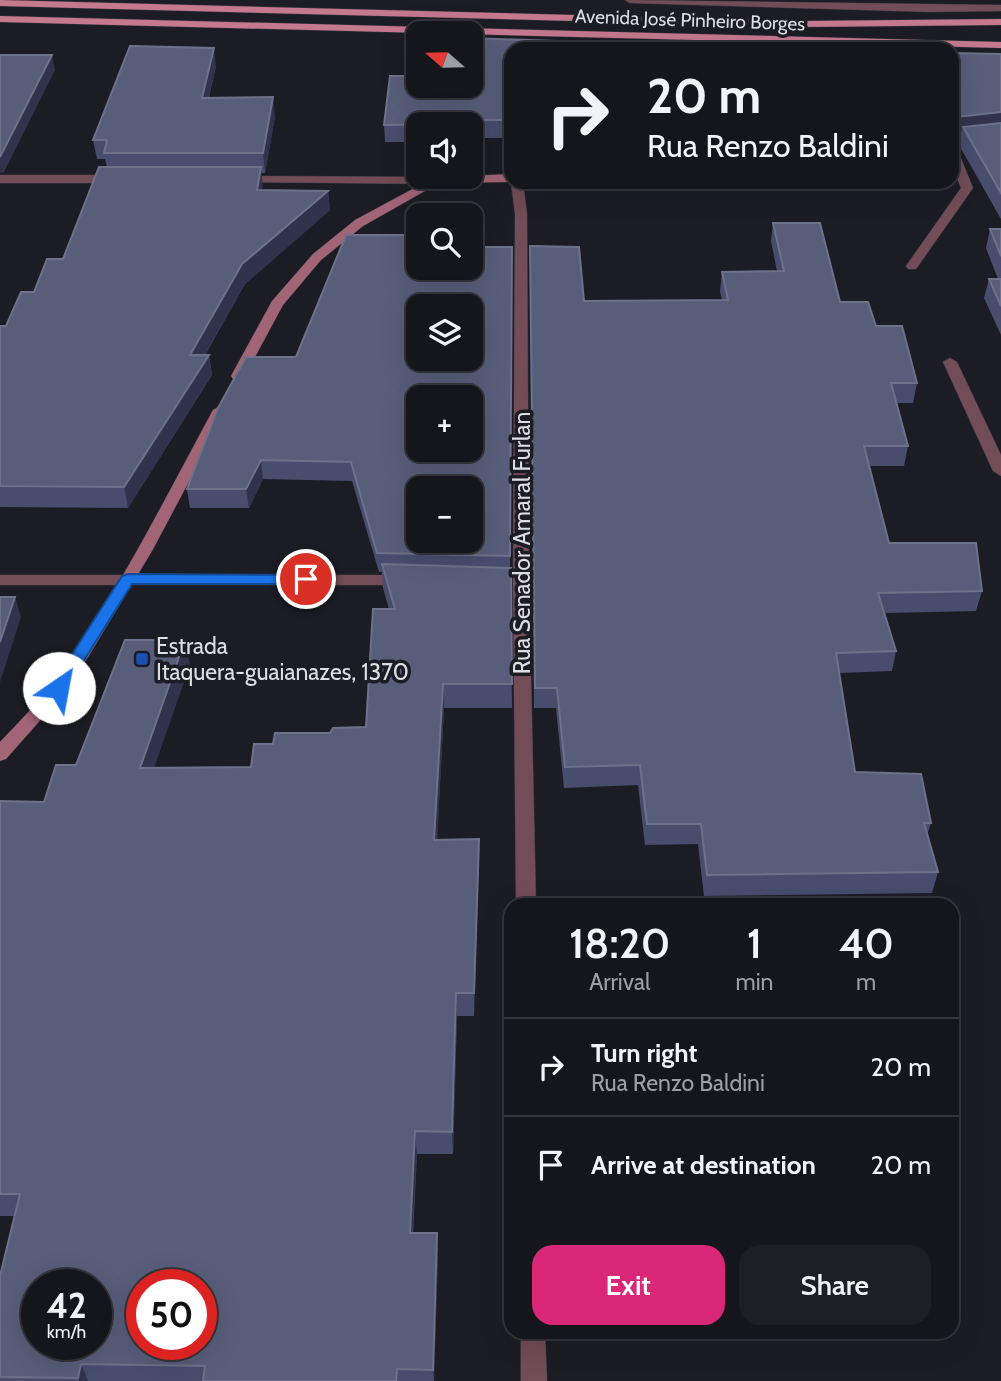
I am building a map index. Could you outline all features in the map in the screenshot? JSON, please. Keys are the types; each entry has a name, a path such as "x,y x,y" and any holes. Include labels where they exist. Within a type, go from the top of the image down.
{"main road":[{"name":"Avenida José Pinheiro Borges","path":"0,3 804,24 1001,22"},
{"name":"Avenida José Pinheiro Borges","path":"0,19 886,42"},
{"name":"Avenida José Pinheiro Borges","path":"959,44 1001,45"},
{"path":"959,138 1001,135"},
{"path":"483,179 504,178"},
{"path":"0,754 59,688 128,579 277,304 317,257 359,223 421,189"}],"street":[{"path":"630,0 930,9 1001,8"},
{"path":"912,265 967,188 959,168"},
{"path":"0,178 134,179"},
{"path":"228,180 406,180"},
{"name":"Rua Senador Amaral Furlan","path":"518,189 521,228 514,584 526,898"},
{"path":"950,362 1001,471"},
{"path":"0,580 427,580"},
{"path":"533,1339 534,1381"}],"building":[{"path":"483,38 583,42 504,42 504,120 483,120 483,112 406,112 406,125 384,125 390,76 406,76 406,98 483,98"},
{"path":"130,46 214,48 202,98 273,97 263,153 104,153 107,140 93,140"},
{"path":"959,53 1001,54 1001,112 959,117"},
{"path":"0,55 52,55 0,157"},
{"path":"1001,123 1001,193 963,127"},
{"path":"99,167 261,167 257,190 328,191 242,264 190,355 209,355 124,487 0,486 0,326 6,326 21,292 34,292 47,259 63,259"},
{"path":"773,223 820,223 840,302 868,302 876,326 902,326 917,383 891,383 908,446 864,446 889,543 976,543 982,591 878,593 896,651 836,653 855,772 921,774 931,823 924,823 938,872 707,875 701,824 647,824 640,765 565,767 557,688 535,688 530,246 579,247 584,301 728,300 722,272 784,271"},
{"path":"990,229 1001,229 1001,256"},
{"path":"346,235 406,235 406,280 483,280 483,247 512,247 510,556 377,553 351,462 261,460 246,489 187,489 218,408 246,357 296,357"},
{"path":"989,279 1001,279 1001,306"},
{"path":"382,564 511,568 512,684 443,684 434,840 479,839 474,993 456,993 452,1132 415,1131 410,1233 437,1233 433,1370 397,1369 396,1381 203,1381 205,1366 81,1364 78,1378 0,1377 0,1276 20,1194 0,1194 0,801 44,802 56,765 76,765 125,640 185,640 140,768 251,767 254,744 273,744 275,733 330,733 333,728 366,727 373,609 395,609"},
{"path":"0,597 15,597 0,642"}],"place":[{"name":"Estrada Itaquera-guaianazes, 1370","path":"142,659"}],"route":[{"path":"59,688 128,579 306,579"}]}
